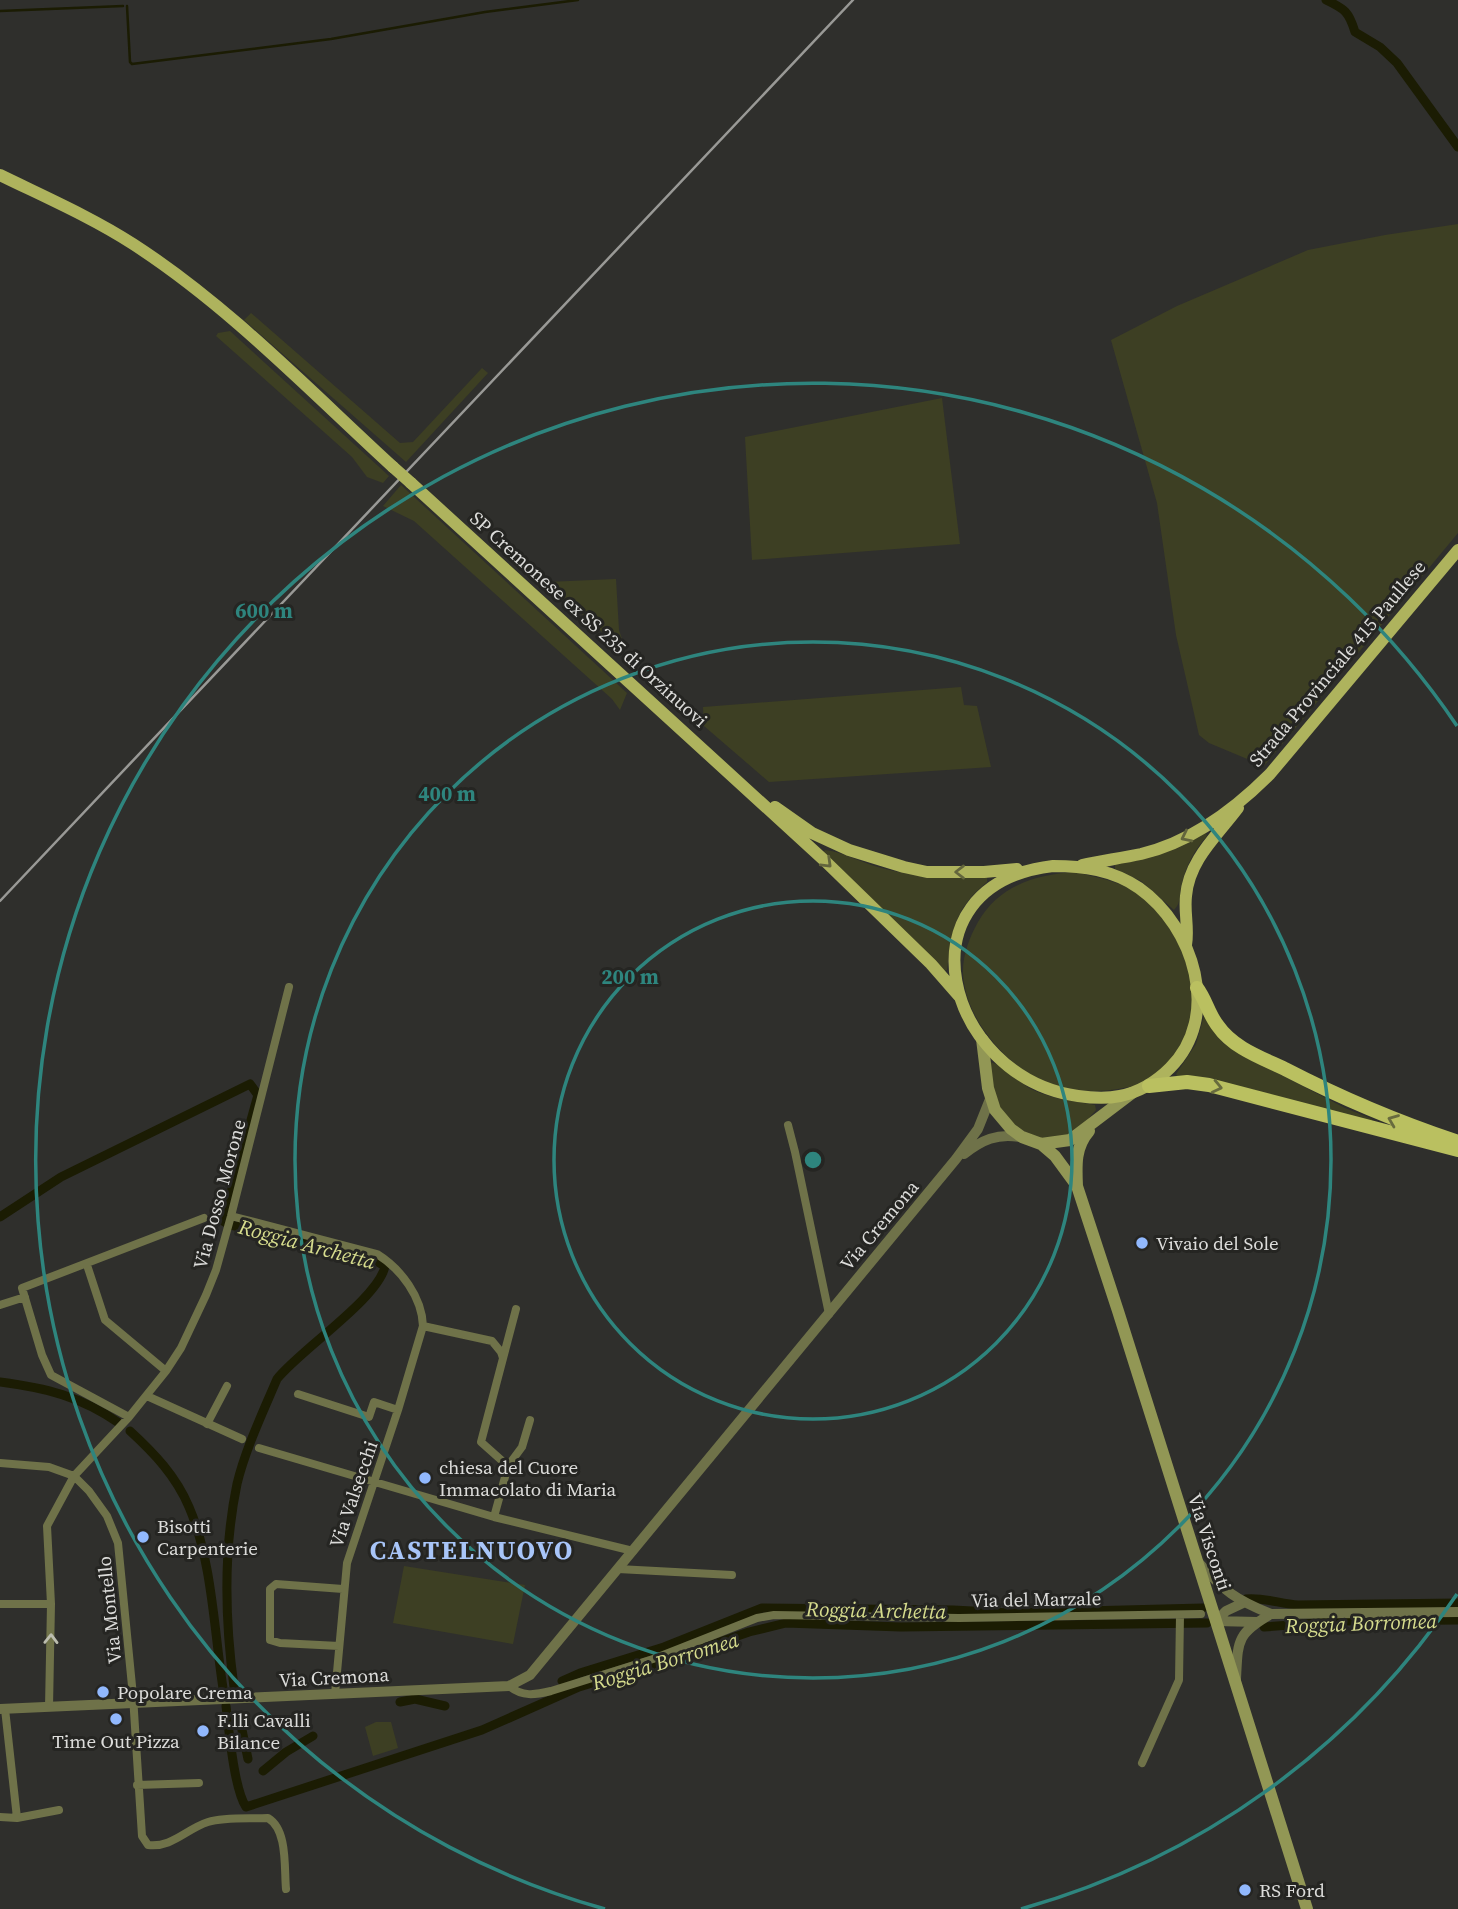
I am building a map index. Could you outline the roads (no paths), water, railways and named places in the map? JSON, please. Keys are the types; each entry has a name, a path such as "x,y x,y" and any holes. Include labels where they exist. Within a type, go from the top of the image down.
{"highway":[{"path":"1197,988 1207,1002 1217,1026 1238,1045 1352,1103 1458,1142"},
{"path":"1149,1086 1187,1082 1209,1085 1458,1150"}],"main road":[{"name":"SP Cremonese ex SS 235 di Orzinuovi","path":"0,175 106,227 201,293 741,784"},
{"name":"Strada Provinciale 415 Paullese","path":"1186,945 1186,897 1190,877 1204,848 1243,800 1270,774 1458,550"},
{"path":"741,784 812,833 873,858 927,872 984,873 1009,868 1028,869"},
{"path":"741,784 835,870 931,964 959,996 982,1039 1012,1069 1037,1084 1062,1094 1098,1098 1132,1093 1149,1086 1163,1076 1187,1048 1194,1032 1198,1011 1197,988 1186,945 1178,929 1153,900 1137,887 1108,874 1078,866 1053,866 1014,873 995,885 974,904 962,924 954,952 959,996"},
{"name":"Strada Provinciale 415 Paullese","path":"1078,866 1141,854 1187,837 1243,800"},
{"path":"982,1039 990,1099 1001,1119 1022,1137 1041,1144 1055,1156 1077,1186"},
{"path":"1041,1144 1070,1140 1132,1093"},
{"path":"1077,1186 1078,1148 1099,1119"},
{"name":"Via Visconti","path":"1077,1186 1307,1909"}],"street":[{"name":"Via Dosso Morone","path":"49,1707 51,1604 47,1526 74,1476 130,1417 166,1371 181,1348 206,1295 230,1221 289,987"},
{"name":"Via Cremona","path":"3,1709 509,1686 530,1675 956,1160 978,1129 990,1099"},
{"name":"Via Cremona","path":"788,1125 829,1314"},
{"name":"Via Cremona","path":"956,1160 988,1138 1008,1135 1022,1137"},
{"path":"130,1417 47,1371 22,1288 204,1218"},
{"path":"230,1221 377,1254 393,1264 419,1303 423,1313 423,1326 492,1341 501,1352 503,1361"},
{"path":"87,1265 105,1320 166,1371"},
{"path":"0,1305 25,1297"},
{"path":"508,1466 481,1442 516,1310"},
{"name":"Via Valsecchi","path":"335,1694 347,1563 423,1326"},
{"path":"207,1424 227,1386"},
{"name":"Via Valsecchi","path":"298,1394 369,1417 374,1402 398,1410"},
{"path":"147,1396 242,1439"},
{"path":"494,1517 508,1466 522,1447 530,1419"},
{"path":"258,1448 373,1484 633,1551"},
{"path":"0,1463 49,1467 74,1476"},
{"name":"Via Montello","path":"74,1476 107,1516 118,1543 134,1704 142,1836 148,1845 158,1846 210,1821 268,1818 277,1825 281,1837 286,1889"},
{"path":"1196,1560 1222,1589 1243,1603 1271,1614 1458,1612"},
{"path":"618,1569 732,1575"},
{"path":"339,1646 279,1643 270,1640 270,1589 276,1584 343,1588"},
{"path":"1216,1621 1226,1611 1243,1603"},
{"path":"0,1604 51,1604"},
{"name":"Via del Marzale","path":"509,1686 517,1693 535,1695 551,1691 653,1659 757,1618 774,1615 959,1618 1201,1614"},
{"path":"1236,1683 1238,1647 1248,1628 1271,1614"},
{"path":"1142,1763 1178,1680 1180,1615"},
{"path":"1216,1621 1257,1622"},
{"path":"3,1709 4,1746 17,1818"},
{"path":"137,1785 199,1783"},
{"path":"0,1817 17,1818 59,1810"}],"waterway":[{"path":"127,6 132,64 331,39 485,12 578,0"},
{"path":"1326,0 1345,12 1355,32 1380,47 1397,63 1458,147"},
{"path":"0,11 123,6"},
{"name":"Roggia Archetta","path":"0,1217 61,1177 250,1084 258,1095 223,1221 230,1225 306,1240 367,1256 385,1266 380,1279 369,1293 277,1379 245,1458 237,1484 229,1535 227,1611 234,1687"},
{"name":"Roggia Borromea","path":"0,1382 62,1395 90,1406 119,1423"},
{"name":"Roggia Borromea","path":"130,1431 171,1475 184,1496 197,1528 211,1596 223,1688"},
{"name":"Roggia Archetta","path":"1246,1599 1298,1605 1458,1603"},
{"name":"Roggia Archetta","path":"562,1681 664,1647 762,1608 1010,1613 1203,1608"},
{"name":"Roggia Borromea","path":"1264,1627 1344,1621 1458,1620"},
{"name":"Roggia Borromea","path":"226,1706 235,1773 246,1807 482,1730 579,1687 749,1632 786,1623 901,1627 1207,1623"},
{"name":"Roggia Archetta","path":"400,1702 415,1699 445,1706"},
{"name":"Roggia Archetta","path":"242,1730 248,1759"},
{"name":"Roggia Archetta","path":"263,1771 286,1752 313,1736"}],"railway":[{"path":"0,901 853,0"}],"place":[{"name":"Vivaio del Sole","path":"1142,1243"},
{"name":"chiesa del Cuore Immacolato di Maria","path":"425,1478"},
{"name":"Bisotti Carpenterie","path":"143,1537"},
{"name":"Popolare Crema","path":"103,1692"},
{"name":"Time Out Pizza","path":"116,1719"},
{"name":"F.lli Cavalli Bilance","path":"203,1731"},
{"name":"RS Ford","path":"1245,1890"}],"district":[{"name":"CASTELNUOVO","path":"472,1550"}]}
